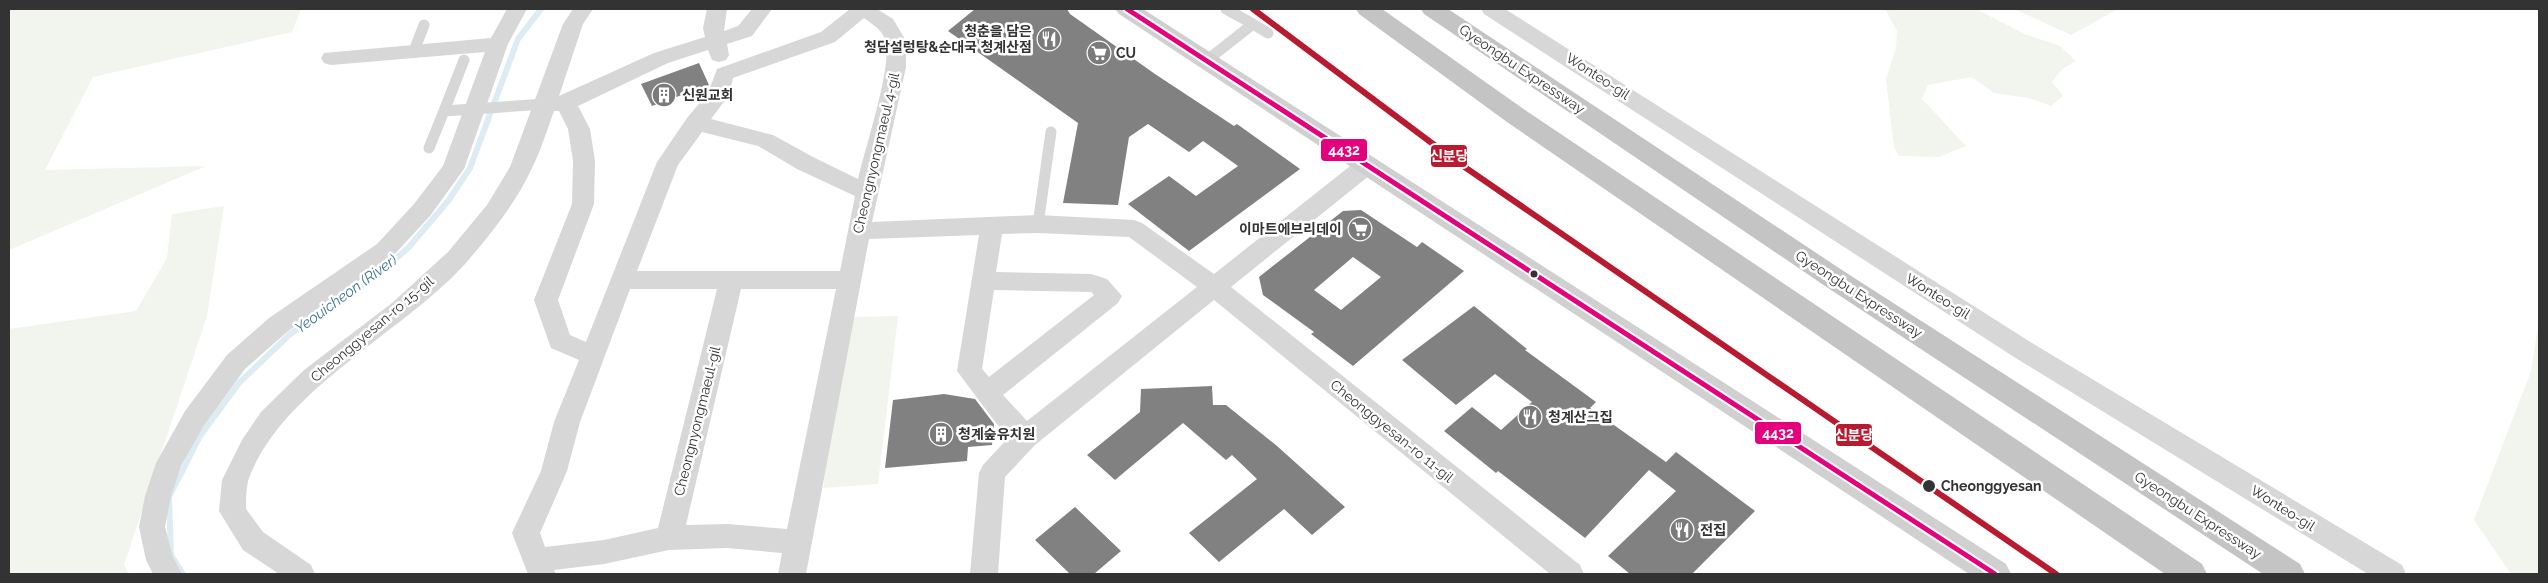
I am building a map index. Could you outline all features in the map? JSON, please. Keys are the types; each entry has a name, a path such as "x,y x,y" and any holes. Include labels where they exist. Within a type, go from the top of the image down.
{"highway":[{"path":"1367,9 1516,116 2191,574"},
{"name":"Gyeongbu Expressway","path":"1432,9 1836,279 2289,574"}],"street":[{"path":"168,574 160,560 152,527 158,496 169,463 194,419 236,362 278,325 385,250 422,210 453,170 473,109 498,44 517,9"},
{"name":"Cheonggyesan-ro 15-gil","path":"301,574 253,541 232,511 235,480 251,448 270,420 313,377 400,310 456,258 495,210 521,168 556,104 573,24 583,9"},
{"path":"717,9 713,28 724,74 718,95 694,123 668,162 567,422 554,471 526,534 539,567 669,538 727,536 798,542"},
{"path":"592,355 560,341 546,300 584,204 584,160 578,129 556,104 661,58 745,32 762,9"},
{"path":"724,74 828,36 863,9"},
{"name":"Cheongnyongmaeul 4-gil","path":"792,574 858,231 896,66 896,41 886,24 863,9"},
{"path":"1127,9 1995,574"},
{"name":"Wonteo-gil","path":"1491,9 2024,350 2392,574"},
{"path":"330,58 498,44"},
{"path":"694,123 765,140 814,168 866,192"},
{"path":"984,574 992,473 1026,437 1367,165"},
{"name":"Cheonggyesan-ro 11-gil","path":"992,225 1038,224 1134,229 1214,287 1570,574"},
{"path":"858,231 992,225 969,371 1026,437"},
{"path":"622,280 849,280"},
{"name":"Cheongnyongmaeul-gil","path":"669,538 731,280"},
{"path":"983,281 1090,282 1099,285 1110,296 987,393"}],"lane":[{"path":"1226,9 1268,33"},
{"path":"1206,61 1252,24"},
{"path":"414,51 424,25"},
{"path":"429,148 464,60"},
{"path":"444,111 556,104"},
{"path":"1038,224 1051,132"}],"shaded area":[{"path":"9,9 301,9 292,32 93,77 45,170 206,166 9,250"},
{"path":"1885,9 1976,9 2025,34 2060,46 2076,61 2062,69 2052,82 2063,96 2051,106 2029,98 1994,93 1972,77 1928,85 1922,99 1966,146 1939,157 1899,156 1894,147 1886,79 1896,48 1897,31"},
{"path":"2014,9 2118,9 2071,35"},
{"path":"224,206 207,316 124,565 129,574 9,574 9,329 136,311 167,258 172,214"},
{"path":"898,316 878,484 823,488 848,317"},
{"path":"2539,320 2539,574 2511,574 2474,520 2531,371"}],"building":[{"path":"975,9 1067,9 1070,14 1155,74 1234,126 1237,124 1300,169 1189,251 1128,204 1169,176 1196,196 1238,166 1203,141 1189,152 1148,124 1129,137 1118,205 1063,203 1078,123 948,31"},
{"name":"신원교회","path":"699,63 709,85 652,106 641,84"},
{"path":"1361,210 1417,247 1422,242 1464,271 1353,366 1311,334 1314,332 1263,295 1259,277 1343,211","holes":["1353,257 1381,277 1341,310 1314,290"]},
{"path":"1474,306 1527,349 1525,350 1596,402 1590,408 1666,462 1676,452 1755,511 1692,574 1630,574 1608,556 1676,491 1649,470 1585,538 1498,471 1496,473 1444,431 1472,407 1501,430 1532,402 1495,374 1456,405 1402,360"},
{"path":"1212,386 1213,405 1226,405 1277,446 1345,507 1312,535 1284,509 1219,562 1189,533 1257,479 1232,455 1226,460 1183,423 1115,480 1087,455 1140,412 1141,389"},
{"name":"청계숲유치원","path":"944,394 975,399 994,424 992,445 968,447 967,461 885,468 893,400"},
{"path":"1075,507 1121,551 1094,574 1070,574 1035,540"}],"waterway":[{"name":"Yeouicheon (River)","path":"183,574 171,555 169,497 200,436 239,383 289,335 382,271 409,247 448,201 470,168 518,39 541,9"}],"transit line":[{"name":"4432","path":"1127,9 1995,574"},
{"name":"신분당","path":"1253,9 1453,159 2056,574"}],"place":[{"name":"청춘을 담은 청담설렁탕&순대국 청계산점","path":"1049,39"},
{"name":"CU","path":"1099,53"},
{"name":"신원교회","path":"664,95"},
{"name":"이마트에브리데이","path":"1360,229"},
{"name":"청계산그집","path":"1530,417"},
{"name":"청계숲유치원","path":"941,434"},
{"name":"Cheonggyesan","path":"1929,486"},
{"name":"전집","path":"1682,530"}]}
